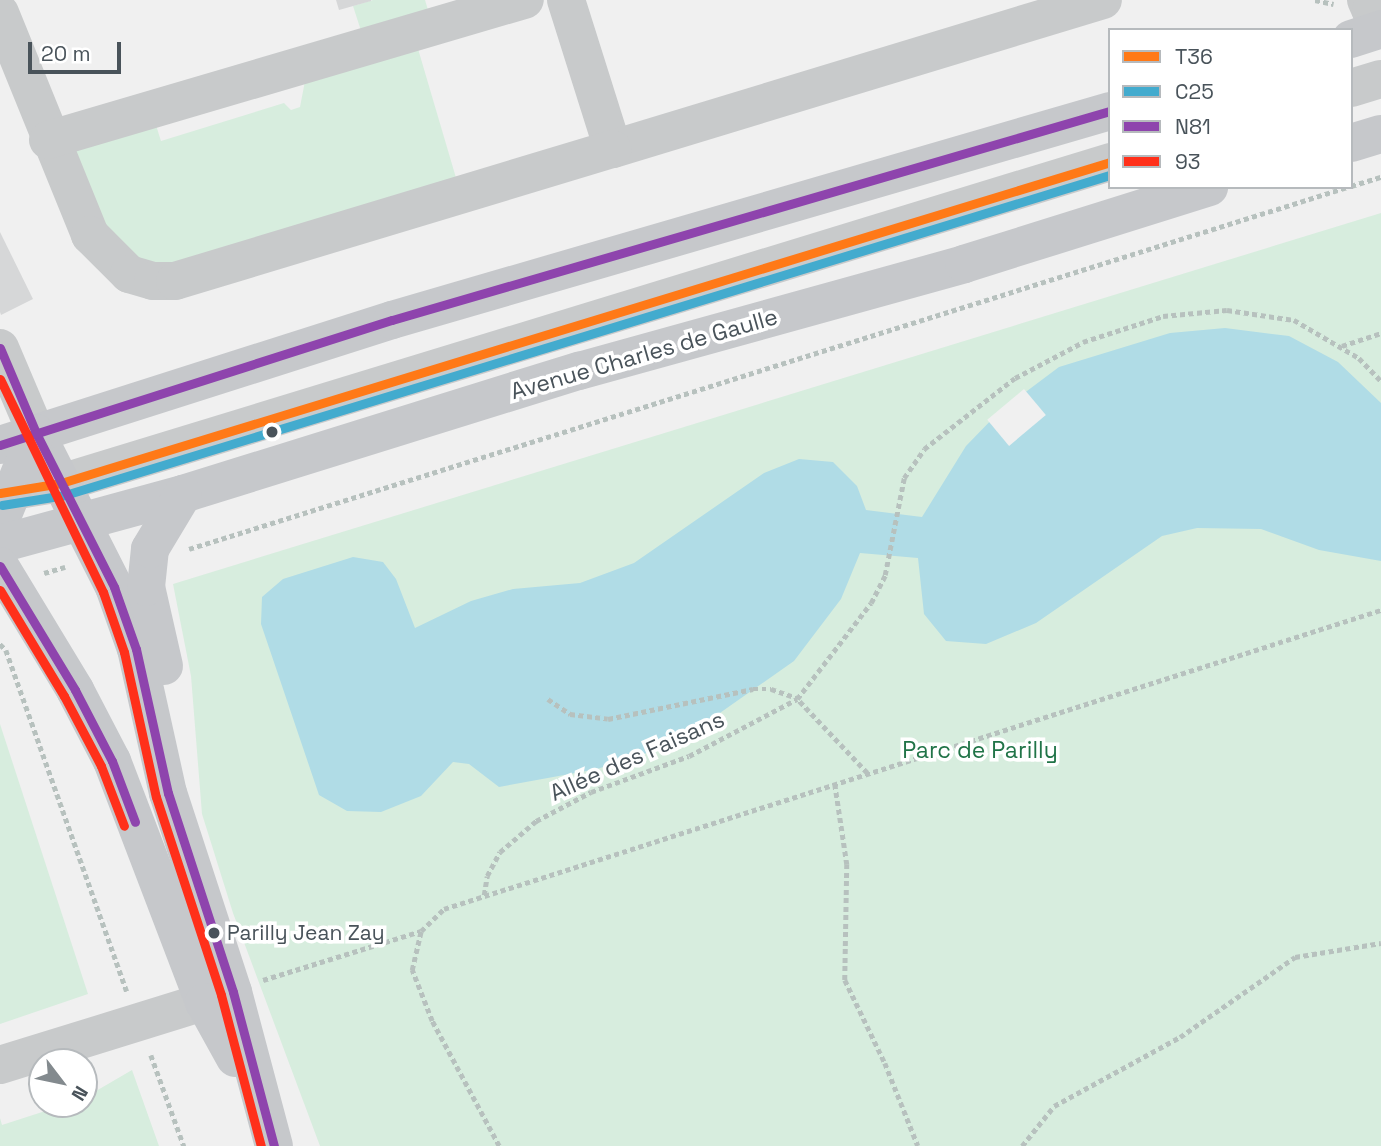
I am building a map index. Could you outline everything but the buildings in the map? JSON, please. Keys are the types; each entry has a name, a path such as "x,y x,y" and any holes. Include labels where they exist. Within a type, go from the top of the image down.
{"main road":[{"path":"1352,14 1381,29"},
{"path":"0,445 391,320 1108,112"},
{"path":"1353,142 1381,134"},
{"name":"Avenue Charles de Gaulle","path":"0,544 183,494 579,371 964,264 1203,189"},
{"path":"36,433 114,587 136,649 219,997"},
{"path":"4,502 36,433"},
{"path":"169,793 168,685 146,587 150,549 183,494"},
{"path":"0,566 34,619 112,761 219,997 274,1146"},
{"path":"0,600 34,619"}],"street":[{"path":"48,140 525,0"},
{"path":"566,0 612,149"},
{"path":"0,13 48,140 90,235 106,255 129,274 164,281 1103,0"},
{"path":"1352,14 1371,11 1381,17"},
{"path":"1353,88 1381,79"},
{"path":"4,502 1108,163"},
{"path":"0,348 36,433"},
{"path":"0,1065 219,997"}],"path":[{"path":"1315,0 1352,14"},
{"path":"1353,186 1381,177"},
{"path":"177,553 1343,189"},
{"name":"Allée des Faisans","path":"484,895 487,876 500,852 536,821 592,792 689,755 797,699 844,643 885,575 897,498 904,478 925,449 1015,378 1083,342 1163,316 1227,310 1294,320 1341,346 1381,382"},
{"path":"1341,346 1381,333"},
{"path":"219,997 421,931 444,908 1381,610"},
{"path":"0,644 6,650 184,1146"},
{"path":"548,699 569,714 608,719 753,689 771,689 797,699 867,773"},
{"path":"835,784 847,864 845,981 885,1063 918,1146"},
{"path":"421,931 412,970 432,1021 499,1146"},
{"path":"1022,1146 1054,1106 1180,1037 1295,957 1381,943"}],"green space":[{"path":"373,0 425,0 431,20 364,40 353,6"},
{"path":"416,42 459,188 169,271 121,257 66,149 155,122 161,141 284,103 291,110 300,107 305,81"},
{"name":"Parc de Parilly","path":"1381,213 1381,1146 320,1146 233,913 202,814 191,676 173,584"},
{"path":"0,724 88,994 0,1024"},
{"path":"132,1070 159,1146 0,1146 0,1118 2,1125 28,1117 98,1118 98,1090"}],"water":[{"path":"1225,328 1289,336 1338,362 1381,403 1381,561 1319,550 1261,529 1197,528 1162,536 1036,623 986,644 946,641 924,614 918,558 860,553 841,599 794,661 707,722 650,752 597,769 499,787 469,764 453,762 421,796 381,812 347,811 319,795 261,624 262,597 283,579 353,557 383,562 396,579 415,628 471,601 513,589 580,583 634,563 764,473 799,459 833,462 857,486 866,510 922,517 966,446 999,412 1059,367 1170,333"}],"pier":[{"path":"1024,389 1046,415 1009,446 987,420"}],"transit line":[{"name":"N81","path":"0,445 392,320 1108,112"},
{"name":"T36","path":"0,493 61,483 1108,163"},
{"name":"C25","path":"2,505 65,495 1108,176"},
{"name":"N81","path":"0,348 36,433 114,587 136,649 168,793 233,992 274,1146"},
{"name":"93","path":"0,379 103,592 124,652 156,797 221,995 261,1146"},
{"name":"N81","path":"0,566 75,690 112,761 135,822"},
{"name":"93","path":"0,590 64,696 101,766 124,826"}],"place":[{"name":"Parilly Jean Zay","path":"214,933"}]}
